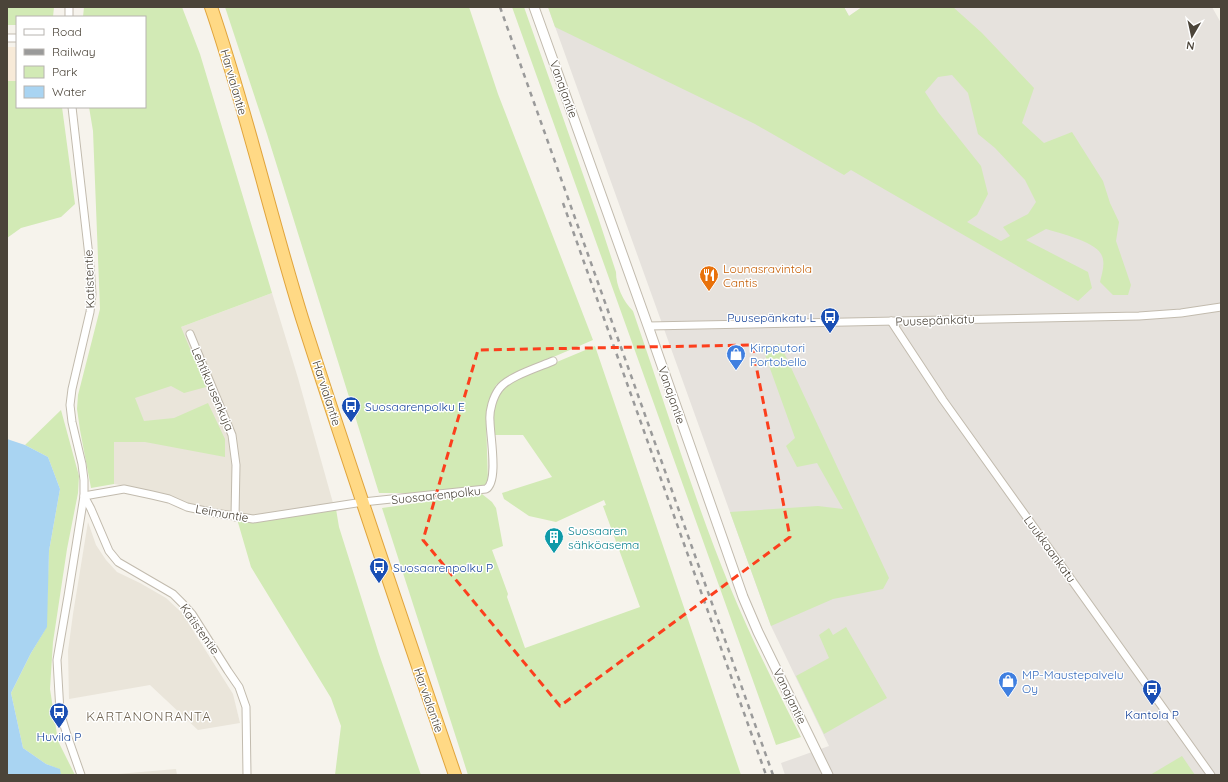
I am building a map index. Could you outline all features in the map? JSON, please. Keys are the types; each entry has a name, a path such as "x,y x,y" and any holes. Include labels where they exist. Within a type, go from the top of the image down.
{"highway":[{"name":"Harvialantie","path":"211,7 302,317 454,775"}],"street":[{"name":"Vanajantie","path":"534,7 746,602 758,632 828,775"},
{"name":"Katistentie","path":"72,108 90,257 92,294 90,312 72,389 70,405 72,422 82,464 84,496 57,660 60,712 81,775"},
{"name":"Puusepänkatu","path":"648,326 1146,315 1181,313 1221,307"},
{"name":"Luukkaankatu","path":"891,321 943,400 1211,775"},
{"name":"Lehtikuusenkuja","path":"190,334 232,435 236,465 235,517"},
{"name":"Suosaarenpolku","path":"363,502 488,489 491,485 492,477 490,420 492,402 499,388 508,380 553,361"},
{"name":"Leimuntie","path":"84,496 124,489 169,499 187,507 235,517 253,519 363,502"},
{"name":"Katistentie","path":"84,496 109,551 123,565 161,586 173,594 183,604 192,614 239,687 246,707 246,775"}],"highlighted area":[{"path":"752,345 790,537 560,706 423,540 478,350"}],"shaded area":[{"path":"548,7 844,7 849,16 862,7 1212,7 1221,23 1221,775 785,775 781,763 829,746 771,626"},
{"path":"7,47 16,47 16,81 7,81"},
{"path":"272,293 298,378 333,503 253,515 223,512 189,504 162,493 114,484 114,442 145,442 128,393 181,327"},
{"path":"88,522 96,545 106,560 117,572 166,598 182,613 233,694 240,723 198,730 150,685 69,699 68,651"},
{"path":"176,769 177,775 106,775"}],"green space":[{"path":"7,7 54,7 53,16 16,16 16,25 7,25"},
{"path":"84,7 182,7 200,54 272,293 181,327 206,387 184,393 171,386 135,398 144,421 174,418 208,403 225,439 225,457 145,442 114,442 114,484 91,488 77,409 78,395 100,309 93,131 89,108 146,108 146,16 83,16"},
{"path":"225,7 469,7 498,94 593,340 507,377 496,385 489,402 486,419 488,482 485,486 410,493 379,493 267,134"},
{"path":"512,7 524,7 598,217 616,272 619,288 623,298 633,311 691,484 717,553 755,644 801,737 776,745"},
{"path":"548,7 844,7 849,16 862,7 953,7 982,33 1034,88 1022,123 1044,143 1072,132 1103,181 1110,203 1119,222 1116,241 1131,285 1128,295 1113,295 1100,282 1103,268 1101,254 1097,249 1084,241 1046,229 1026,240 1088,272 1092,288 1078,301 851,170 844,175 755,124 555,27","holes":["952,75 968,93 978,134 995,148 1025,180 1036,202 1028,214 1003,227 1010,236 1001,241 967,222 977,215 988,194 981,166 938,112 925,92 938,77"]},
{"path":"7,81 16,81 16,108 62,108 75,204 61,217 21,228 7,238"},
{"path":"780,344 889,578 883,589 833,599 771,626 730,512 818,506 843,509 817,463 797,467 786,446 795,438 763,349"},
{"path":"595,346 741,775 468,775 382,508 482,494 492,502 496,508 503,546 492,550 525,648 640,607 603,506 606,505 604,500 556,522 529,516 504,499 502,493 552,477 523,435 493,435 494,406 499,394 509,382"},
{"path":"61,410 79,476 78,493 67,549 53,642 50,689 58,741 75,775 61,775 59,769 46,764 23,748 11,693 31,653 46,628 49,551 60,489 48,457 25,445"},
{"path":"336,509 339,527 379,654 421,775 335,775 341,726 331,698 251,567 237,519"},
{"path":"846,627 887,698 824,734 796,676 829,658 819,635 829,628 833,635"},
{"path":"1182,756 1195,775 1150,775"}],"water":[{"path":"7,439 25,445 48,457 60,489 49,551 47,627 31,653 11,693 23,748 46,764 60,769 61,775 7,775"}],"railway":[{"path":"500,7 773,775"},
{"path":"563,203 766,775"}],"place":[{"name":"Lounasravintola Cantis","path":"709,292"},
{"name":"Puusepänkatu L","path":"830,334"},
{"name":"Kirpputori Portobello","path":"736,371"},
{"name":"Suosaarenpolku E","path":"351,423"},
{"name":"Suosaaren sähköasema","path":"554,554"},
{"name":"Suosaarenpolku P","path":"379,584"},
{"name":"MP-Maustepalvelu Oy","path":"1008,698"},
{"name":"Kantola P","path":"1152,706"},
{"name":"Huvila P","path":"59,729"}],"district":[{"name":"KARTANONRANTA","path":"149,716"}]}
